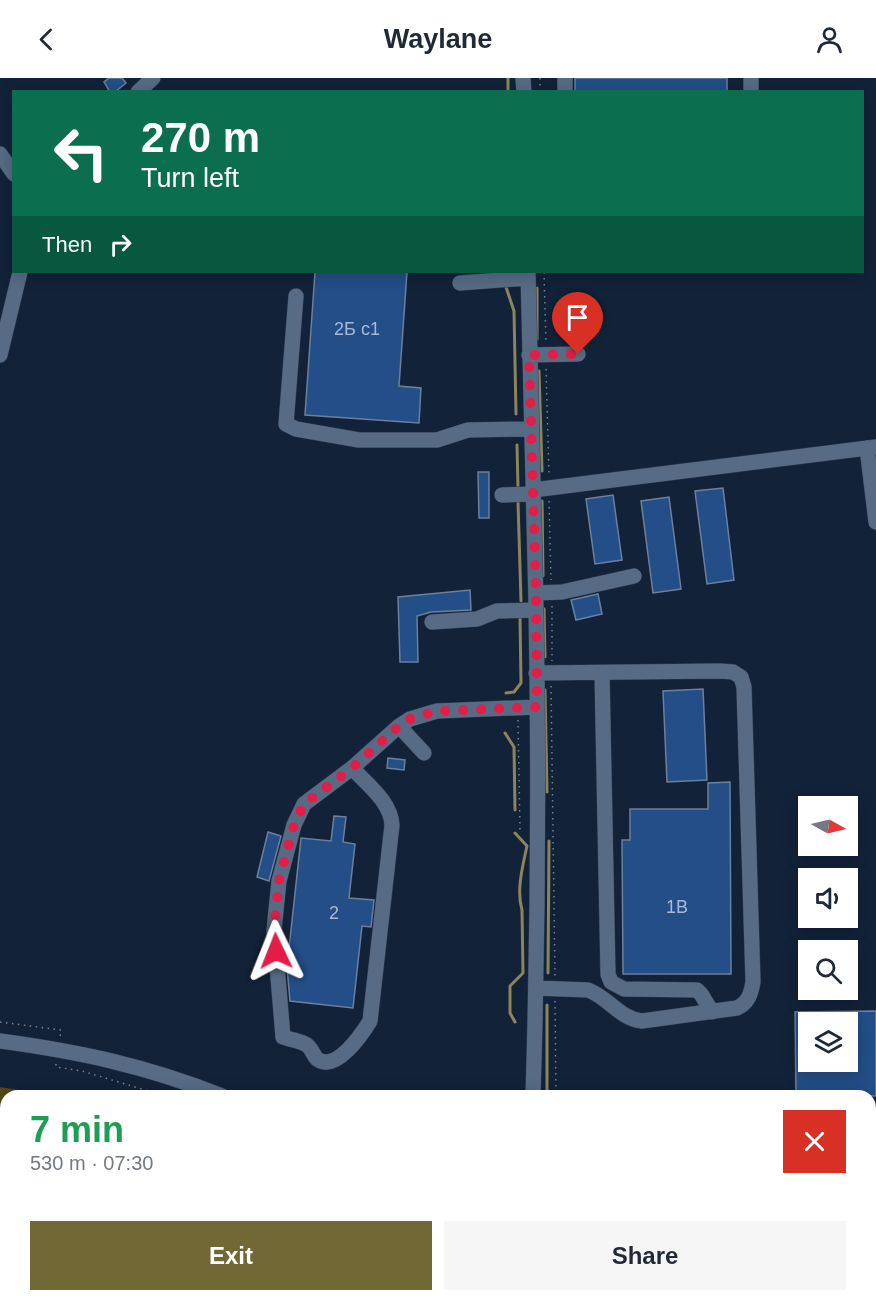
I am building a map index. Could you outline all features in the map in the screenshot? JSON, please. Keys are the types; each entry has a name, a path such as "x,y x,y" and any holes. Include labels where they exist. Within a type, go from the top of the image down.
{"street":[{"path":"140,90 153,78"},
{"path":"0,154 12,171"},
{"path":"0,355 20,273"},
{"path":"460,283 529,273 536,593 538,858 533,1090"},
{"path":"296,296 286,424 296,429 359,440 437,440 468,430 531,429"},
{"path":"529,355 578,354"},
{"path":"502,495 872,448 876,522"},
{"path":"536,593 562,592 634,576"},
{"path":"432,622 477,620 497,610 536,609"},
{"path":"536,673 727,672 738,674 743,682 753,982 751,993 743,1005 737,1008 635,1020 588,990 536,988"},
{"path":"602,673 608,974 611,982 624,990 698,990 712,1012"},
{"path":"352,768 386,806 392,816 392,825 370,1021 361,1036 341,1057 324,1061 317,1059 308,1045 283,1037 274,930 279,881 294,825 304,804 352,768 410,719 437,711 537,707"},
{"path":"399,726 424,753"},
{"path":"0,1041 99,1057 155,1072 205,1090"}],"path":[{"path":"518,707 520,829 527,834"},
{"path":"549,820 554,820"},
{"path":"0,1022 61,1030 59,1044"},
{"path":"57,1060 56,1067 82,1071 145,1090"}],"shaded area":[{"path":"0,1087 19,1090 0,1090"}],"building":[{"path":"109,78 122,78 126,83 117,90 109,90 104,82"},
{"path":"575,78 727,78 727,90 575,90"},
{"path":"315,273 407,273 399,386 421,388 419,423 305,415"},
{"path":"478,472 489,472 489,518 479,518"},
{"path":"723,488 734,580 707,584 695,491"},
{"path":"613,495 622,560 595,564 586,499"},
{"path":"669,497 681,589 653,593 641,501"},
{"path":"470,590 471,610 431,612 417,616 418,662 400,662 398,597"},
{"path":"598,594 602,614 576,620 571,600"},
{"path":"703,689 707,780 667,782 663,691"},
{"path":"388,758 405,760 404,770 387,768"},
{"path":"730,782 731,974 623,974 622,840 630,840 630,809 708,809 708,783"},
{"path":"334,816 346,817 343,842 355,844 349,898 374,900 371,927 362,926 353,1008 290,1001 287,967 301,838 331,841"},
{"path":"268,832 281,836 269,881 257,877"},
{"path":"876,1011 876,1090 796,1090 795,1012"}],"waterway":[{"path":"508,78 508,90"},
{"path":"506,287 514,311 516,414"},
{"path":"537,288 537,339"},
{"path":"539,371 542,471"},
{"path":"517,445 518,488"},
{"path":"542,501 543,576"},
{"path":"518,502 521,601"},
{"path":"544,609 545,657"},
{"path":"506,693 514,692 521,683 520,618"},
{"path":"545,690 547,792"},
{"path":"505,733 514,747 515,810"},
{"path":"515,833 527,846 520,886 523,973 510,986 510,1013 515,1022"},
{"path":"548,973 549,841"},
{"path":"547,1005 547,1090"}],"route":[{"path":"276,951 274,930 279,881 294,825 304,804 352,768 410,719 437,711 537,707 529,355 578,354"}]}
